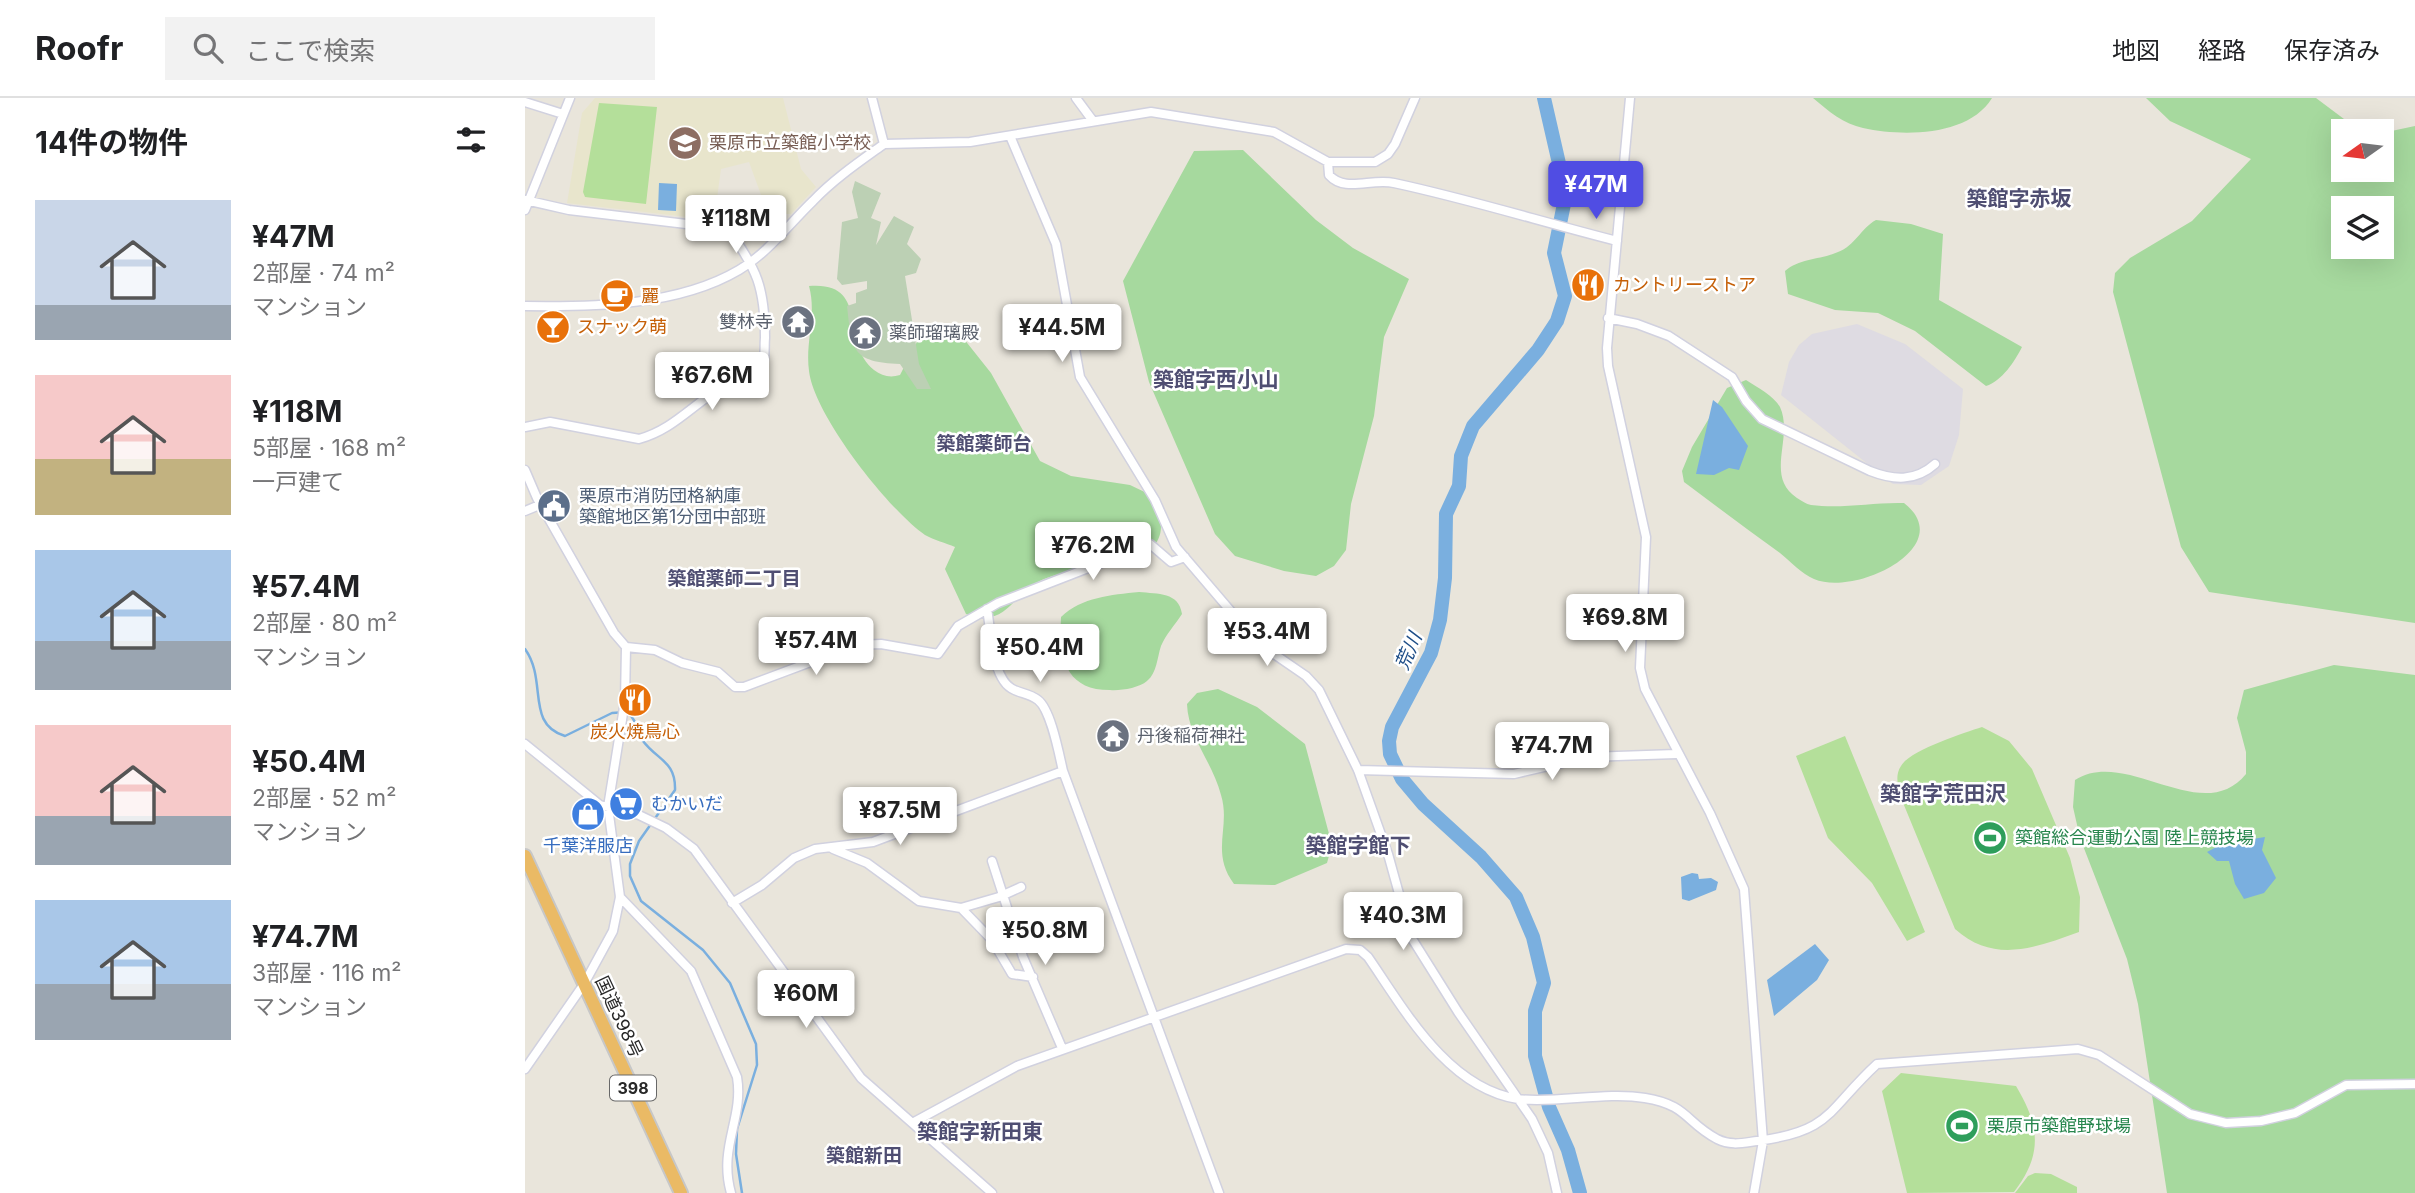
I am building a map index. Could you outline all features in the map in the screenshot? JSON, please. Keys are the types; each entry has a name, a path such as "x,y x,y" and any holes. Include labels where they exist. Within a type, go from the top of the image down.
{"highway":[{"name":"国道398号","path":"525,856 681,1193"}],"street":[{"path":"525,427 551,422 639,439 671,426 712,394 761,371 764,355 764,298 751,261 728,229 526,204 569,98"},
{"path":"872,98 884,144"},
{"path":"1076,98 1093,121"},
{"path":"525,306 589,306 663,296 691,290 737,271 844,173 884,144 935,144 1010,136 1151,112 1274,132 1328,162 1375,162 1388,154 1415,98"},
{"path":"1630,98 1608,318 1608,366 1646,537 1640,668 1645,689 1710,813 1744,889 1763,1141 1754,1193"},
{"path":"525,102 563,114"},
{"path":"1010,136 1056,244 1080,377 1155,500 1175,547 1258,643 1306,676 1319,690 1358,770 1388,854 1412,937 1429,967 1542,1136 1557,1193"},
{"path":"1328,162 1329,174 1335,181 1347,186 1366,180 1387,181 1617,241"},
{"path":"1608,318 1669,336 1733,377 1746,401 1762,419 1870,471 1884,476 1911,477 1926,472 1935,464"},
{"path":"525,470 614,633 626,647 624,707 608,807 620,897 613,931 584,984 525,1069"},
{"path":"525,511 542,504"},
{"path":"626,647 655,650 682,663 717,672 735,687 744,687 856,645 881,644 938,654 958,626 1017,594 1150,544 1171,562 1185,557"},
{"path":"988,609 997,666 1003,680 1014,692 1035,698 1045,706 1063,771 1219,1193"},
{"path":"525,744 600,805 658,824 694,849 861,1078 992,1193"},
{"path":"1358,770 1393,773 1514,774 1588,757 1677,754"},
{"path":"732,903 762,885 794,858 815,849 873,842 1063,771"},
{"path":"830,848 867,863 919,901 961,908 1021,887"},
{"path":"992,861 1023,957 1062,1048"},
{"path":"620,897 691,971 737,1077 740,1092 726,1164 731,1193"},
{"path":"961,908 992,940 1012,974 1033,977"},
{"path":"914,1122 992,1077 1062,1048 1346,949 1360,950 1443,1059 1473,1080 1518,1099 1641,1097 1672,1103 1714,1138 1731,1145 1799,1134 1818,1125 1837,1110 1854,1085 1877,1064 2078,1049 2099,1055 2190,1114 2226,1123 2261,1121 2295,1113 2346,1085 2415,1084"}],"shaded area":[{"name":"栗原市立築館小学校","path":"595,98 783,98 801,169 816,187 791,214 768,214 749,162 721,169 714,220 567,203 582,113"},
{"path":"1857,324 1905,344 1963,389 1959,435 1949,466 1921,485 1893,484 1781,395 1789,362 1799,345 1812,334"}],"green space":[{"path":"1813,98 1992,98 1982,111 1952,127 1934,131 1897,132 1856,126 1836,116"},
{"path":"2146,98 2316,98 2344,119 2331,119 2331,182 2394,182 2394,130 2415,126 2415,623 2209,592 2181,547 2113,292 2115,273 2130,258 2192,221 2251,159 2170,121"},
{"path":"599,103 657,107 646,204 585,197 583,192"},
{"path":"1243,150 1316,220 1353,248 1409,279 1384,337 1374,416 1351,504 1346,550 1334,566 1316,576 1284,571 1235,556 1215,534 1149,382 1123,281 1194,151"},
{"path":"855,181 881,193 871,218 881,222 876,245 894,216 914,227 907,244 921,259 916,273 905,276 919,364 931,389 917,389 900,364 863,357 853,344 847,306 856,303 856,293 867,289 867,281 842,285 837,279 842,222 858,218 852,192"},
{"path":"1876,220 1911,224 1943,234 1939,300 2022,347 2012,364 1997,380 1986,386 1915,331 1878,313 1835,310 1788,294 1785,271 1804,261 1844,249"},
{"path":"809,286 828,287 840,293 848,303 864,358 874,370 883,375 900,375 921,334 930,327 951,331 964,339 991,373 1040,461 1071,476 1130,485 1153,496 1161,524 1156,544 1143,554 1131,558 1042,580 1031,586 1000,614 980,617 966,614 945,569 955,547 925,535 892,505 855,460 824,412 809,371 812,307"},
{"path":"1746,380 1770,395 1780,407 1784,431 1781,468 1787,489 1811,505 1904,503 1918,519 1919,536 1911,551 1895,564 1854,581 1832,583 1814,579 1684,482 1682,471 1692,447 1727,388"},
{"path":"1139,592 1172,598 1177,602 1182,614 1161,646 1153,674 1144,683 1124,689 1095,688 1083,684 1067,668 1063,657 1061,617 1088,601"},
{"path":"2334,665 2415,675 2415,1193 2167,1193 2138,1004 2127,959 2080,838 2073,807 2075,780 2095,772 2117,773 2186,791 2208,793 2228,788 2246,774 2246,752 2237,718 2244,690"},
{"path":"1218,689 1257,707 1305,744 1332,845 1327,863 1275,885 1234,884 1223,861 1224,818 1221,795 1196,739 1187,704 1197,693"},
{"name":"築館総合運動公園 陸上競技場","path":"1982,727 2009,741 2032,769 2070,858 2080,897 2079,932 2031,947 2000,950 1970,940 1955,929 1899,793 1897,776 1901,766 1915,754"},
{"path":"1845,736 1925,932 1907,941 1872,883 1828,838 1796,756"},
{"name":"栗原市築館野球場","path":"1901,1073 2016,1086 2030,1114 2035,1140 2030,1165 2014,1192 1907,1193 1882,1091"},
{"path":"2035,1173 2051,1174 2077,1187 2077,1193 2015,1193 2028,1176"}],"water":[{"path":"659,183 677,184 676,211 658,210"},
{"path":"1713,400 1722,407 1748,446 1739,470 1729,468 1714,475 1696,474"},
{"path":"2265,837 2262,850 2276,878 2264,893 2244,899 2235,884 2229,861 2217,861 2207,852 2222,844"},
{"path":"1698,874 1699,879 1711,878 1718,882 1716,890 1689,901 1682,899 1681,877"},
{"path":"1815,944 1829,960 1817,980 1774,1016 1767,980"}],"waterway":[{"name":"荒川","path":"1544,98 1566,194 1554,253 1565,296 1557,321 1538,350 1473,426 1461,456 1459,486 1446,514 1445,578 1440,620 1431,653 1392,727 1389,741 1390,754 1402,779 1423,804 1481,857 1516,897 1533,937 1544,983 1535,1011 1535,1056 1549,1107 1568,1150 1580,1193"},
{"path":"525,649 532,661 541,712 545,722 553,730 565,736 612,713 627,712 635,722 643,741 665,762 672,773 675,790 639,841 630,864 630,876 641,901 703,950 730,983 756,1044 757,1065 737,1129 736,1154 742,1193"}],"place":[{"name":"栗原市立築館小学校","path":"685,143"},
{"name":"カントリーストア","path":"1588,285"},
{"name":"麗","path":"617,296"},
{"name":"雙林寺","path":"798,322"},
{"name":"スナック萌","path":"553,327"},
{"name":"薬師瑠璃殿","path":"865,333"},
{"name":"栗原市消防団格納庫 築館地区第1分団中部班","path":"554,506"},
{"name":"炭火焼鳥心","path":"635,700"},
{"name":"丹後稲荷神社","path":"1113,736"},
{"name":"むかいだ","path":"626,804"},
{"name":"千葉洋服店","path":"588,814"},
{"name":"築館総合運動公園 陸上競技場","path":"1990,838"},
{"name":"栗原市築館野球場","path":"1962,1126"}],"district":[{"name":"築館字赤坂","path":"2019,199"},
{"name":"築館字西小山","path":"1216,380"},
{"name":"築館薬師台","path":"984,443"},
{"name":"築館薬師二丁目","path":"734,578"},
{"name":"築館字荒田沢","path":"1943,794"},
{"name":"築館字館下","path":"1358,846"},
{"name":"築館字新田東","path":"980,1132"},
{"name":"築館新田","path":"864,1155"}]}
